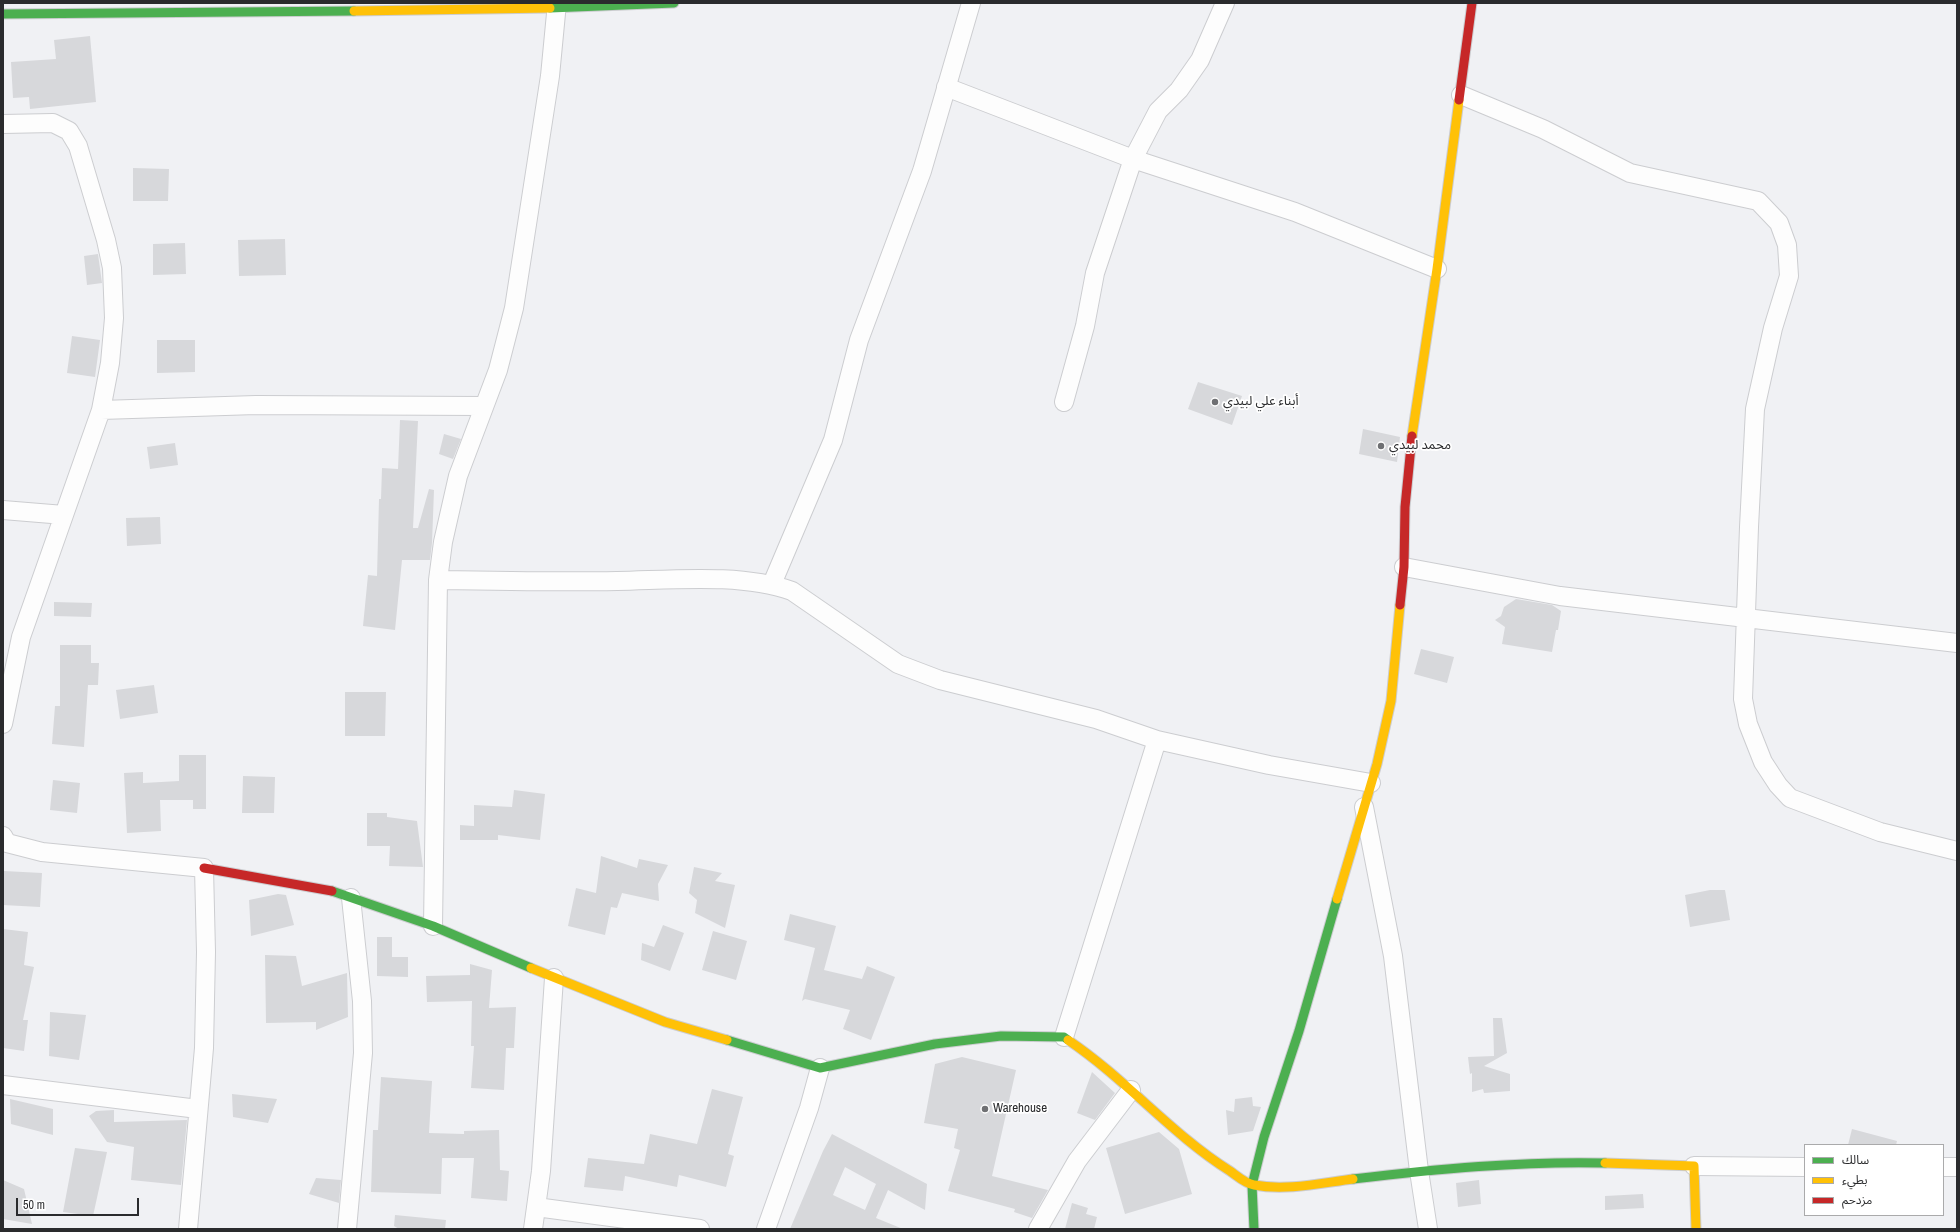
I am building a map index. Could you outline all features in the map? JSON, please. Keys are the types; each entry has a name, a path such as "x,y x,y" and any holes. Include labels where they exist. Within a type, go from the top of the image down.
{"street":[{"path":"3,14 165,8 674,3"},
{"path":"772,584 832,440 859,340 922,171 971,3"},
{"path":"1064,402 1085,326 1095,273 1133,159 1158,111 1179,90 1200,60 1226,3"},
{"path":"1254,1229 1252,1185 1264,1137 1299,1031 1371,783 1391,702 1404,567 1405,507 1413,429 1437,269 1472,3"},
{"path":"433,926 438,580 443,542 458,476 483,406 498,370 514,308 550,76 557,5"},
{"path":"946,87 1133,159 1295,212 1437,269"},
{"path":"1460,95 1543,129 1630,173 1758,201 1779,223 1787,245 1789,276 1773,328 1755,408 1743,699 1748,724 1763,762 1778,785 1790,798 1880,832 1957,851"},
{"path":"3,124 53,123 60,125 69,131 78,146 83,160 90,194 106,240 112,268 114,318 110,362 101,410 21,637 3,724"},
{"path":"101,410 256,405 483,406"},
{"path":"3,510 64,515"},
{"path":"1404,567 1560,596 1957,643"},
{"path":"438,580 679,580 743,581 772,584 792,591 898,664 940,680 1096,720 1158,740 1269,765 1371,783"},
{"path":"1064,1037 1158,740"},
{"path":"1364,807 1393,956 1419,1171 1428,1229"},
{"path":"3,836 7,843 42,852 204,868 332,891 433,926 554,978 665,1022 820,1068 935,1044 1002,1036 1064,1037 1095,1058 1173,1128 1211,1159 1252,1185 1284,1187 1419,1171 1568,1162 1694,1166 1804,1167"},
{"path":"188,1229 204,1048 206,952 204,868"},
{"path":"347,1229 363,1053 362,1001 351,898"},
{"path":"532,1229 541,1171 554,978"},
{"path":"766,1229 809,1108 820,1068"},
{"path":"3,1085 198,1109"},
{"path":"1038,1229 1077,1161 1131,1090"},
{"path":"1694,1166 1696,1229"},
{"path":"1944,1167 1957,1167"},
{"path":"536,1207 700,1229"}],"building":[{"path":"90,36 96,102 30,109 29,97 13,98 11,62 56,59 54,40"},
{"path":"133,168 169,169 168,201 133,201"},
{"path":"285,239 286,275 239,276 238,240"},
{"path":"185,243 186,274 153,275 153,244"},
{"path":"98,254 102,283 87,285 84,256"},
{"path":"72,336 100,340 95,377 67,373"},
{"path":"157,340 195,340 195,372 157,373"},
{"name":"أبناء علي لبيدي","path":"1198,382 1242,396 1232,425 1188,409"},
{"path":"400,420 418,421 413,528 418,528 429,489 434,490 430,560 402,560 395,630 363,626 368,575 377,576 379,499 381,499 382,468 398,469"},
{"name":"محمد لبيدي","path":"1363,429 1400,437 1397,462 1359,454"},
{"path":"444,434 461,439 453,459 439,454"},
{"path":"175,443 178,465 150,469 147,447"},
{"path":"160,517 161,544 127,546 126,518"},
{"path":"1516,599 1552,605 1561,611 1552,652 1502,644 1505,627 1495,620 1501,616 1504,607"},
{"path":"54,602 92,603 91,617 54,616"},
{"path":"60,645 91,645 91,663 99,663 98,685 88,685 84,747 52,744 55,706 60,706"},
{"path":"1421,649 1454,657 1447,683 1414,674"},
{"path":"154,685 158,713 120,719 116,690"},
{"path":"345,692 386,692 385,736 345,736"},
{"path":"179,755 206,755 206,809 193,809 193,800 160,800 161,831 127,833 124,773 143,772 143,783 179,781"},
{"path":"243,776 275,777 274,813 242,813"},
{"path":"53,780 80,783 77,813 50,810"},
{"path":"514,790 545,794 540,840 498,835 498,840 460,840 460,825 474,826 474,805 512,807"},
{"path":"367,813 387,813 387,817 417,821 423,867 389,866 390,846 367,846"},
{"path":"601,856 637,868 639,859 668,865 658,884 659,901 622,893 617,908 611,907 605,935 568,926 576,888 596,893"},
{"path":"694,867 722,873 715,881 735,885 725,928 695,913 697,900 689,893"},
{"path":"4,871 42,873 40,907 3,905"},
{"path":"1710,890 1725,890 1730,920 1690,927 1685,895"},
{"path":"278,894 286,895 294,925 251,936 249,900"},
{"path":"790,914 836,926 824,970 862,979 867,966 895,977 871,1040 843,1029 850,1010 805,999 802,1001 815,948 784,940"},
{"path":"663,925 684,933 670,971 641,960 642,943 654,947"},
{"path":"3,929 28,932 24,965 34,967 23,1020 28,1020 24,1051 3,1048"},
{"path":"713,931 747,941 736,980 702,970"},
{"path":"377,937 392,937 392,957 408,957 408,977 377,976"},
{"path":"265,955 296,956 302,986 347,973 348,1017 316,1030 316,1022 266,1023"},
{"path":"470,964 492,970 489,1008 516,1007 514,1048 506,1048 504,1090 471,1088 474,1046 471,1046 472,1001 427,1002 426,976 470,975"},
{"path":"50,1012 86,1015 79,1060 49,1056"},
{"path":"1493,1018 1502,1018 1507,1053 1484,1066 1510,1074 1510,1091 1484,1093 1483,1089 1472,1092 1472,1073 1470,1074 1468,1057 1494,1056"},
{"path":"962,1057 1016,1070 992,1176 1048,1190 1032,1218 1014,1212 1015,1209 948,1191 960,1150 954,1148 958,1129 924,1123 935,1064"},
{"path":"1092,1072 1115,1093 1095,1120 1077,1113"},
{"path":"381,1077 432,1081 429,1133 464,1134 464,1131 499,1130 500,1170 509,1171 507,1201 471,1198 474,1158 442,1158 441,1194 371,1192 373,1130 378,1130"},
{"path":"712,1089 743,1097 728,1154 734,1156 726,1187 679,1175 677,1187 625,1176 623,1191 584,1187 588,1158 644,1164 650,1134 697,1144"},
{"path":"232,1094 277,1099 268,1123 233,1117"},
{"path":"1252,1097 1253,1106 1261,1107 1253,1131 1228,1135 1226,1110 1234,1112 1235,1099"},
{"path":"10,1099 53,1109 53,1135 11,1124"},
{"path":"114,1110 114,1122 187,1120 181,1185 131,1180 134,1147 107,1142 89,1116 96,1111"},
{"path":"1852,1129 1897,1141 1896,1144 1848,1144"},
{"path":"1159,1132 1179,1149 1192,1194 1125,1214 1106,1148"},
{"path":"832,1134 927,1184 925,1210 888,1190 876,1218 903,1229 790,1229 823,1151","holes":["845,1167 876,1184 865,1210 833,1195"]},
{"path":"75,1148 107,1152 93,1216 63,1212"},
{"path":"316,1178 341,1180 339,1203 309,1194"},
{"path":"3,1180 24,1189 32,1224 3,1219"},
{"path":"1479,1180 1481,1204 1458,1207 1456,1183"},
{"path":"1643,1194 1644,1208 1605,1210 1605,1196"},
{"path":"1072,1203 1088,1208 1086,1214 1097,1217 1094,1229 1065,1229"},
{"path":"395,1215 446,1220 445,1229 399,1229 394,1226"}],"traffic: fast":[{"path":"550,8 674,3"},
{"path":"3,14 354,11"},
{"path":"332,891 433,926 531,968"},
{"path":"1254,1229 1252,1185 1264,1137 1299,1031 1337,899"},
{"path":"727,1040 820,1068 935,1044 1001,1036 1064,1037 1068,1040"},
{"path":"1353,1179 1479,1166 1542,1163 1605,1163"}],"traffic: slow":[{"path":"354,11 550,8"},
{"path":"1412,436 1437,269 1459,100"},
{"path":"1337,899 1377,764 1391,701 1400,605"},
{"path":"531,968 665,1022 727,1040"},
{"path":"1068,1040 1089,1055 1168,1124 1208,1156 1248,1183 1266,1187 1291,1187 1353,1179"},
{"path":"1605,1163 1694,1166 1696,1229"}],"traffic: jam":[{"path":"1459,100 1472,3"},
{"path":"1400,605 1404,567 1405,507 1412,436"},
{"path":"204,868 332,891"}],"place":[{"name":"أبناء علي لبيدي","path":"1215,402"},
{"name":"محمد لبيدي","path":"1381,446"},
{"name":"Warehouse","path":"985,1109"}]}
